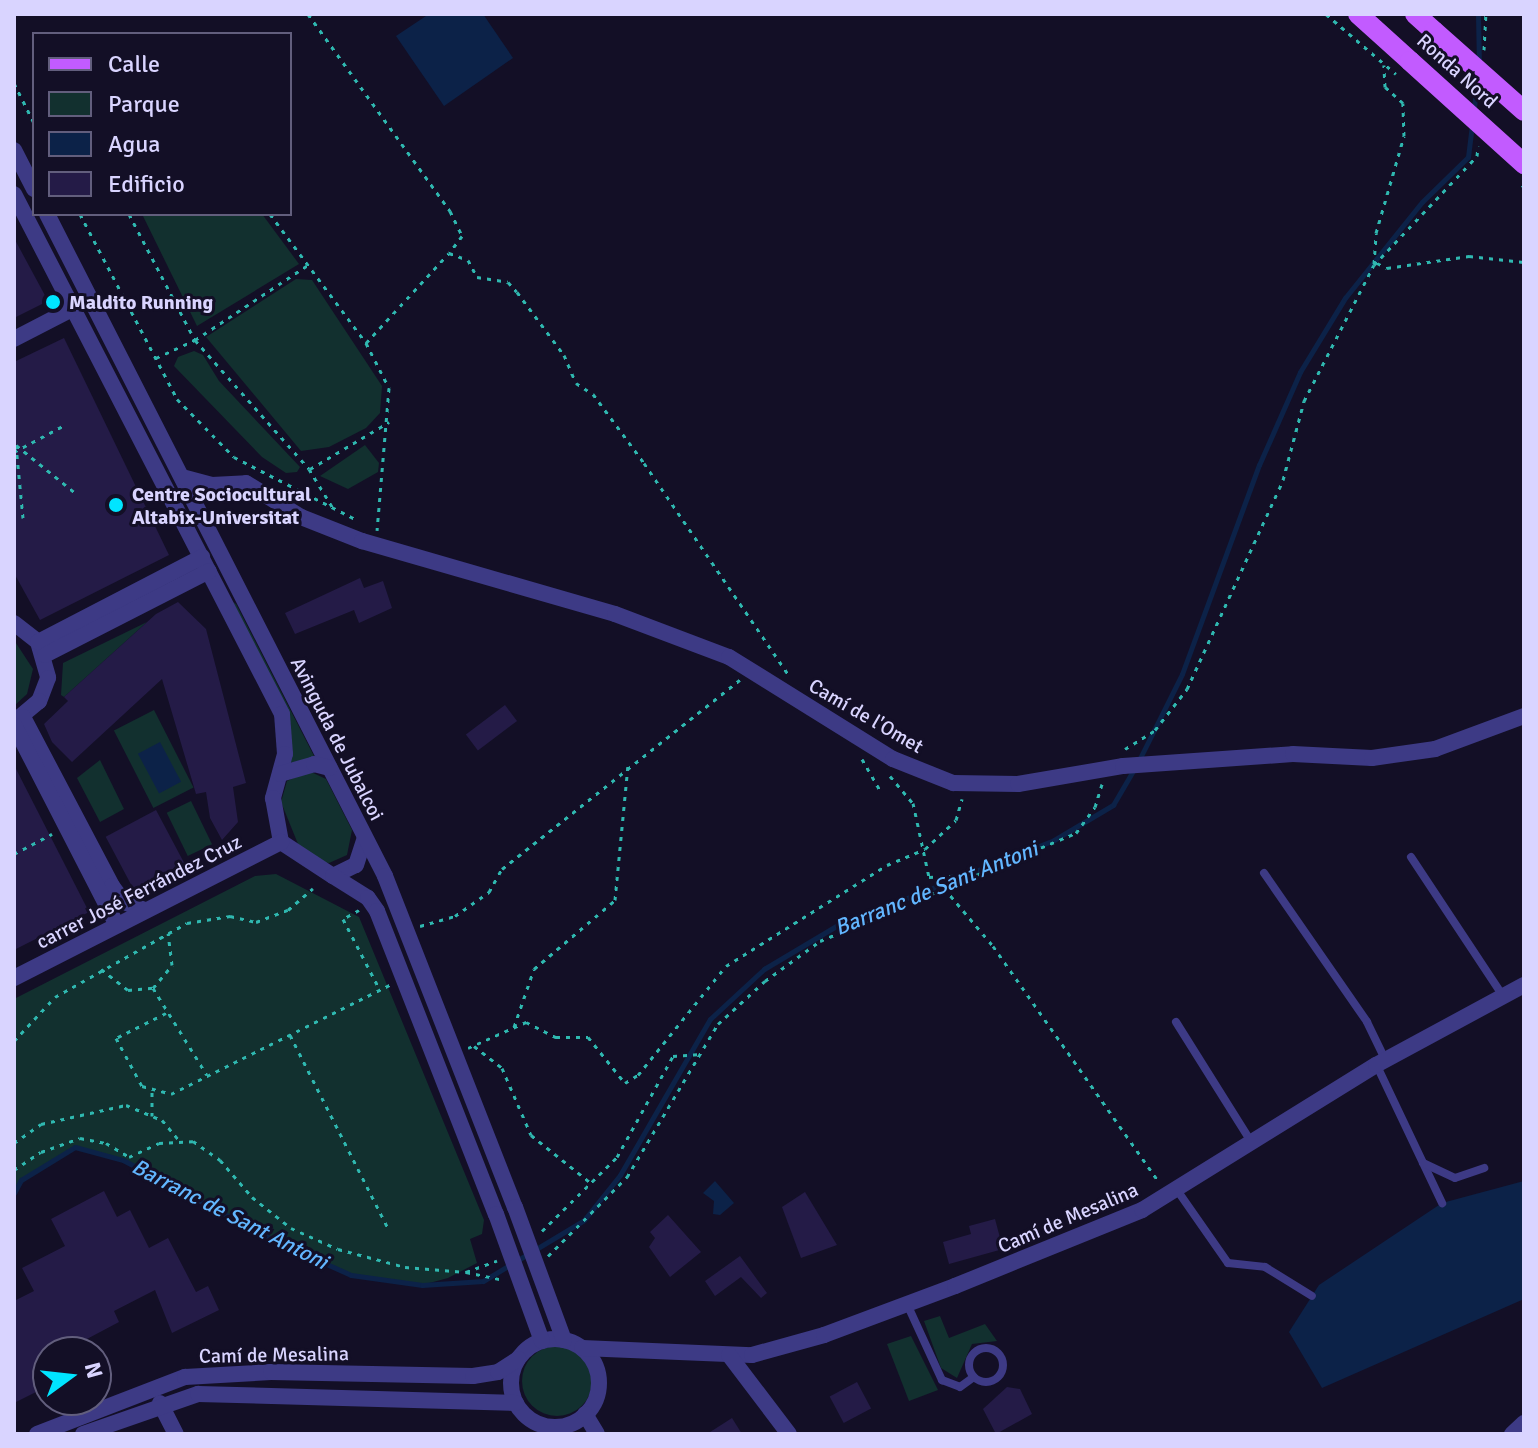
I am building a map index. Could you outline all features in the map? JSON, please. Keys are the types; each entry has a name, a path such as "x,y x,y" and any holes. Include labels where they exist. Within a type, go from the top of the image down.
{"main road":[{"name":"Ronda Nord","path":"1358,14 1404,68 1524,164"},
{"name":"Ronda Nord","path":"1415,14 1524,111"}],"street":[{"path":"14,150 32,185"},
{"name":"Avinguda de Jubalcoi","path":"14,194 282,714 285,754 273,798 281,842"},
{"name":"Avinguda de Jubalcoi","path":"48,216 365,836 356,865 333,876"},
{"path":"14,339 72,309"},
{"name":"Camí de l'Omet","path":"182,477 222,485 246,483 301,517 375,545 615,614 729,657 893,759 953,783 1018,784 1115,768 1293,754 1372,758 1435,749 1524,716"},
{"path":"205,523 205,507 222,485"},
{"path":"42,648 205,564"},
{"path":"14,623 42,648 45,690 17,721"},
{"path":"17,721 117,925"},
{"path":"17,721 112,886 124,902 145,910"},
{"path":"280,774 314,764 330,768"},
{"path":"365,836 409,930 564,1340"},
{"path":"281,842 295,856 368,898 377,911 496,1214 542,1341"},
{"name":"carrer José Ferrández Cruz","path":"14,978 281,842"},
{"path":"96,936 100,892"},
{"name":"Camí de Mesalina","path":"582,1348 752,1355 824,1335 907,1304 1085,1235 1172,1193 1381,1062 1524,985"},
{"path":"564,1340 582,1348 597,1371 599,1385 585,1414 552,1427 538,1423 516,1403 512,1373 518,1359 542,1341 564,1340"},
{"path":"729,1355 789,1434"},
{"name":"Camí de Mesalina","path":"37,1434 185,1377 473,1376 498,1372 518,1359"},
{"path":"83,1434 160,1403 198,1394 516,1403"},
{"path":"160,1403 176,1434"},
{"path":"585,1414 597,1434"},
{"path":"1512,1434 1524,1423"}],"lane":[{"path":"1411,857 1503,996"},
{"path":"1264,873 1367,1022 1442,1203"},
{"path":"1176,1022 1252,1143"},
{"path":"1423,1162 1455,1178 1484,1168"},
{"path":"1172,1193 1228,1263 1265,1267 1312,1296"},
{"path":"907,1304 942,1380 960,1387 974,1377"},
{"path":"984,1348 999,1353 1003,1364 1000,1375 990,1382 974,1377 969,1362 974,1352 984,1348"}],"path":[{"path":"308,14 450,211 462,236 366,343"},
{"path":"1326,14 1384,65 1404,68"},
{"path":"1483,61 1486,14"},
{"path":"1374,263 1376,233 1404,136 1403,103 1385,87 1384,65"},
{"path":"14,83 32,119"},
{"path":"538,1264 579,1231 627,1177 718,1024 820,941 1076,833 1095,807 1120,752 1155,730 1187,689 1283,480 1304,401 1374,263 1477,156 1478,140"},
{"path":"81,216 177,399 234,457 364,524 375,545"},
{"path":"130,216 195,340 309,469 333,508"},
{"path":"271,216 366,343 389,388 389,422 375,545"},
{"path":"449,253 468,260 477,277 508,282 517,292 564,355 576,383 593,394 644,463 795,684"},
{"path":"1374,263 1387,268 1469,256 1524,262"},
{"path":"156,358 195,340 308,265"},
{"path":"309,469 389,422"},
{"path":"17,450 63,426"},
{"path":"17,450 74,492"},
{"path":"17,450 23,518"},
{"path":"409,930 455,916 489,892 502,869 628,765 751,671"},
{"path":"850,734 880,790"},
{"path":"513,1027 534,969 615,900 628,765"},
{"path":"887,774 913,803 929,877 975,875"},
{"path":"468,1048 526,1022 556,1037 588,1037 625,1083 638,1075 726,966 887,865 925,849 956,820 967,783"},
{"path":"14,854 55,833"},
{"path":"944,887 1001,958 1172,1193"},
{"path":"14,1041 55,997 187,923 230,916 256,922 288,910 313,888"},
{"path":"359,910 343,919 380,990"},
{"path":"101,969 128,990 153,988 172,965 168,933"},
{"path":"166,1013 116,1038 142,1086 171,1094 393,984"},
{"path":"153,988 166,1013 189,1038 207,1076"},
{"path":"290,1035 388,1228"},
{"path":"474,1046 502,1068 531,1135 591,1183"},
{"path":"542,1232 617,1157 673,1056 701,1054"},
{"path":"152,1089 152,1116"},
{"path":"14,1143 41,1124 85,1110 126,1105 152,1116 179,1139 210,1151 252,1197 310,1238 405,1267 466,1272 502,1281 514,1275"},
{"path":"14,1170 63,1141 106,1143 129,1157 179,1139"},
{"path":"466,1272 506,1258"}],"green space":[{"path":"143,216 263,216 299,264 197,326"},
{"path":"296,279 312,280 382,386 380,413 366,428 329,447 301,451 206,337"},
{"path":"194,351 203,355 219,381 300,467 297,472 286,473 262,457 174,366 178,357"},
{"path":"365,445 379,463 378,472 348,489 320,476"},
{"path":"233,602 315,758 290,763 291,725"},
{"path":"147,622 64,697 61,695 63,663"},
{"path":"14,640 33,669 27,694 14,706"},
{"path":"154,710 193,788 153,808 114,730"},
{"path":"100,760 124,809 100,822 77,778"},
{"path":"309,771 326,779 352,830 347,855 329,863 318,861 298,844 281,802 287,781"},
{"path":"191,801 212,844 188,856 167,813"},
{"path":"276,874 359,917 484,1220 482,1234 470,1239 477,1263 448,1278 422,1285 351,1275 277,1242 123,1160 75,1147 21,1180 14,1193 14,999 255,876"},
{"path":"940,1316 949,1338 985,1324 997,1341 972,1344 957,1378 941,1368 924,1321"},
{"path":"911,1336 938,1390 909,1401 887,1344"},
{"path":"564,1346 586,1361 592,1381 590,1395 582,1406 571,1414 550,1416 532,1406 524,1395 522,1374 532,1356 543,1348"}],"water":[{"path":"429,14 483,14 513,58 444,106 396,36"},
{"path":"160,742 181,782 159,793 138,754"},
{"path":"715,1181 734,1203 720,1215 713,1214 714,1201 703,1193"},
{"path":"1524,1181 1524,1299 1322,1388 1289,1332 1319,1285 1442,1203"}],"building":[{"path":"14,238 48,301 14,318"},
{"path":"64,338 169,555 40,620 14,573 14,362"},
{"path":"360,578 364,588 383,581 392,608 359,623 354,610 295,634 285,613"},
{"path":"178,602 206,629 246,783 233,787 238,822 222,840 210,818 206,792 196,794 162,679 72,762 52,742 44,724 68,701 64,697 156,614"},
{"path":"505,705 517,721 478,750 466,734"},
{"path":"14,765 89,912 14,950"},
{"path":"156,810 184,863 134,890 106,837"},
{"path":"104,1191 117,1217 130,1210 149,1248 168,1238 196,1292 208,1286 219,1310 172,1333 155,1290 114,1311 119,1322 93,1336 32,1336 32,1394 14,1403 14,1301 34,1291 22,1268 65,1246 51,1219"},
{"path":"805,1192 837,1245 801,1258 782,1207"},
{"path":"668,1215 701,1252 670,1277 649,1247 655,1238 650,1232"},
{"path":"995,1219 1003,1249 949,1264 943,1242 971,1234 969,1226"},
{"path":"740,1256 767,1293 761,1298 741,1277 715,1296 705,1281"},
{"path":"857,1382 871,1408 844,1423 830,1397"},
{"path":"1007,1387 1020,1389 1032,1414 996,1434 983,1409"},
{"path":"732,1418 742,1434 707,1434"}],"waterway":[{"name":"Barranc de Sant Antoni","path":"1478,14 1479,65"},
{"name":"Barranc de Sant Antoni","path":"1474,108 1477,79"},
{"name":"Barranc de Sant Antoni","path":"1139,760 1182,674 1259,465 1300,372 1345,298 1422,202 1468,157 1472,126"},
{"name":"Barranc de Sant Antoni","path":"14,1193 21,1180 75,1147 123,1160 277,1242 351,1275 422,1285 483,1281 584,1220 620,1175 710,1019 764,969 836,926 1054,840 1113,805 1134,769"}],"place":[{"name":"Maldito Running","path":"53,302"},
{"name":"Centre Sociocultural Altabix-Universitat","path":"116,505"}]}
